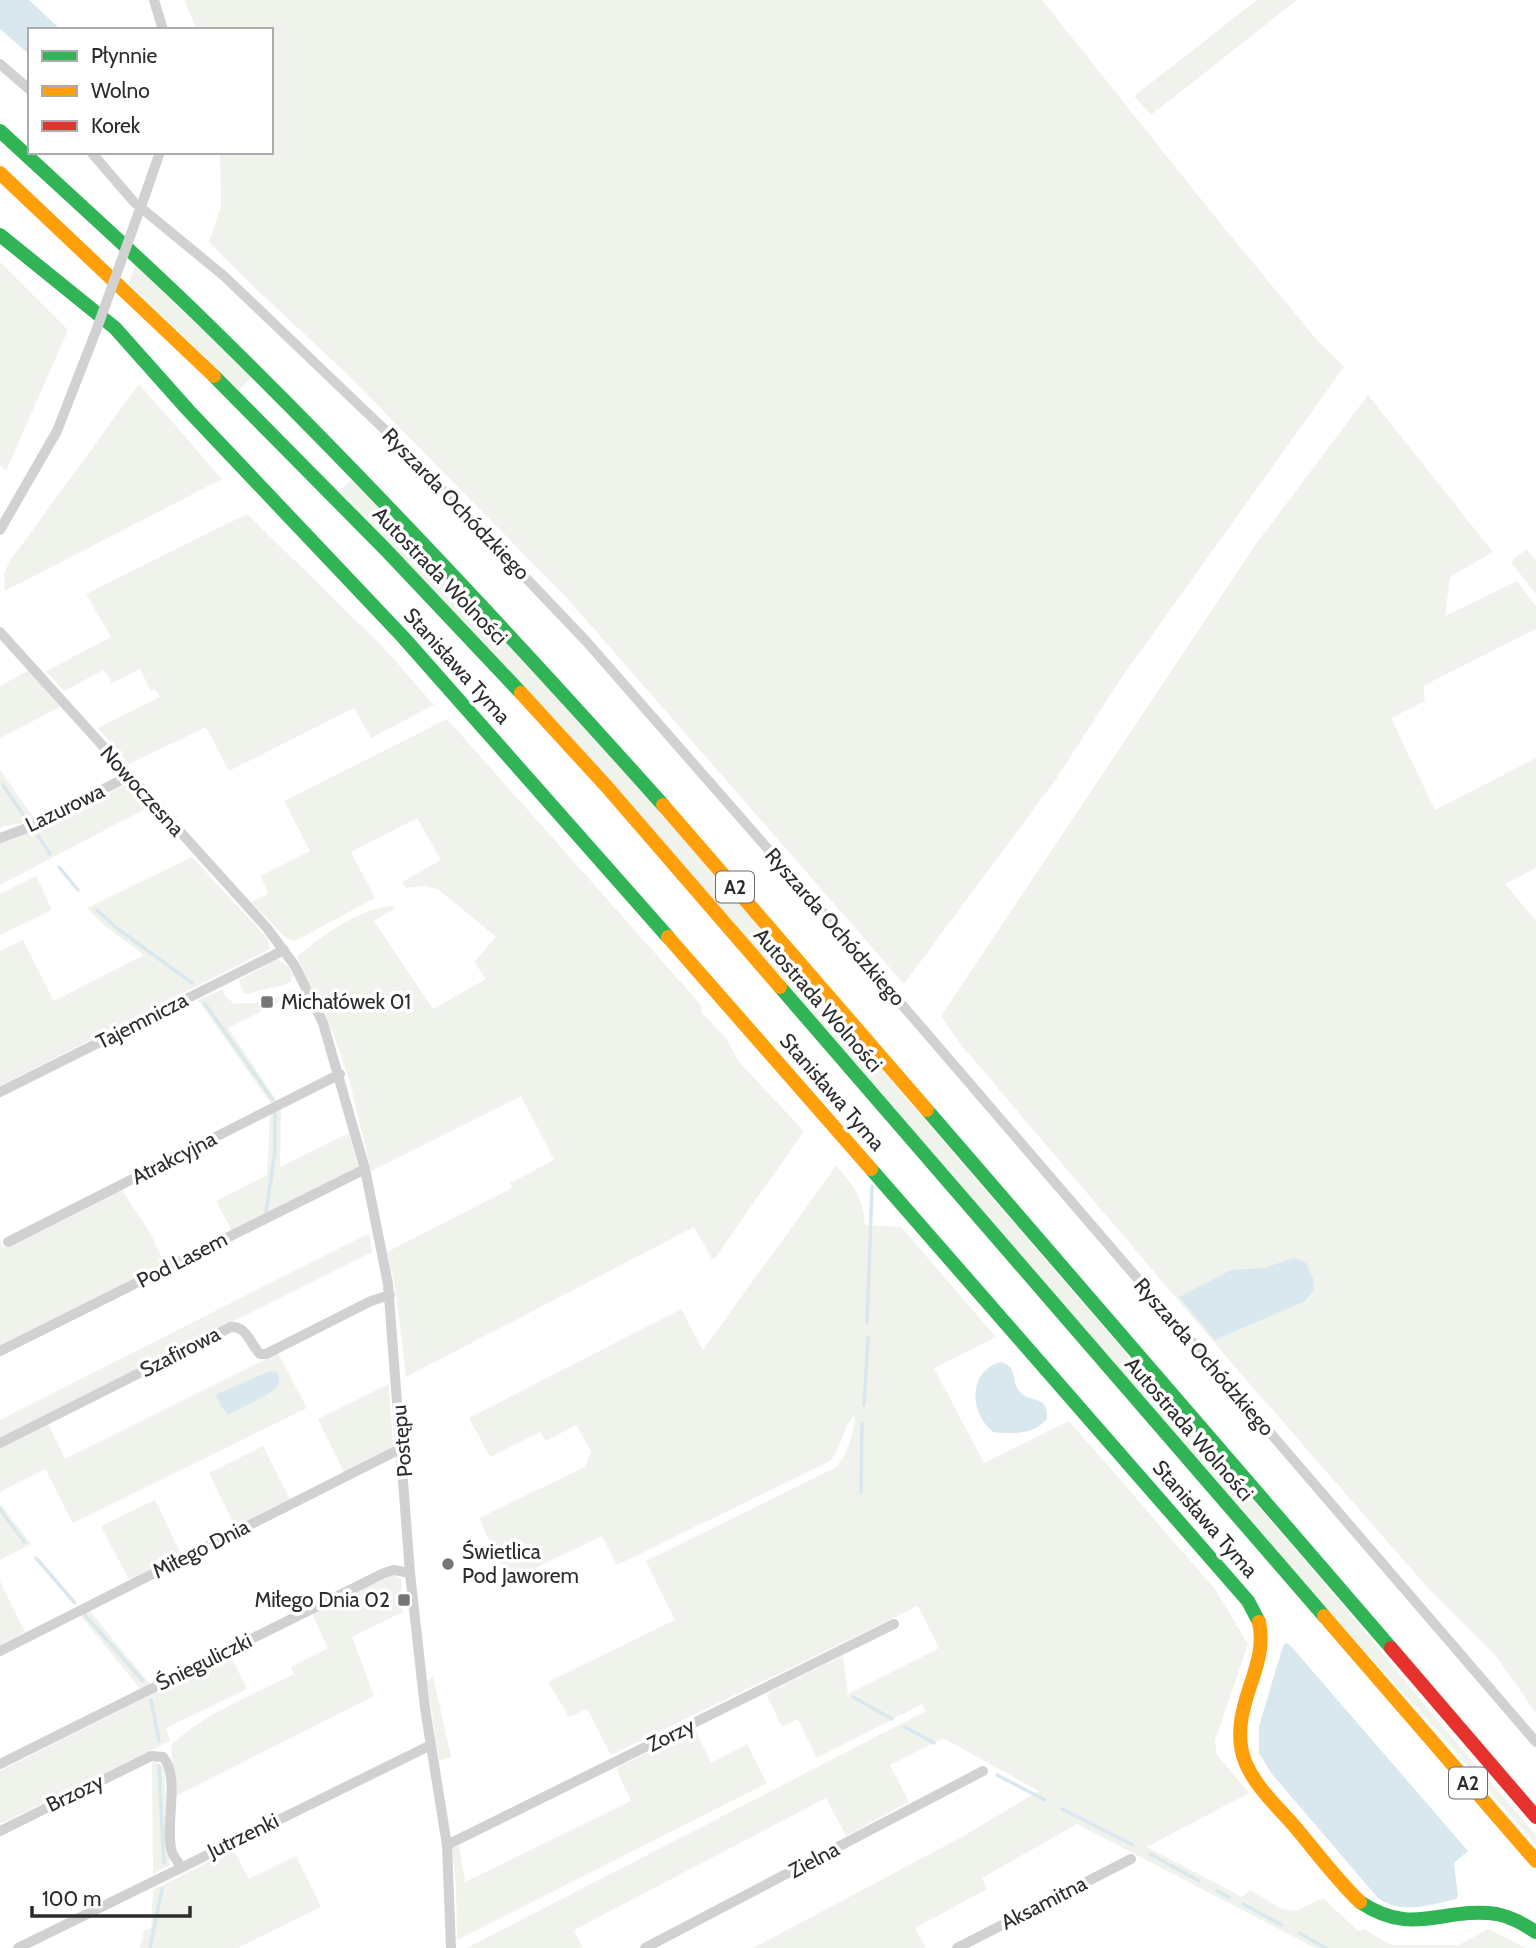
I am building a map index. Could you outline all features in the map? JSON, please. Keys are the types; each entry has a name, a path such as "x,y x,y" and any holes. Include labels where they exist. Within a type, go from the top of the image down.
{"main road":[{"name":"Autostrada Wolności","path":"0,131 196,313 307,423 525,650 689,834 1536,1817"},
{"name":"Autostrada Wolności","path":"0,173 173,335 285,445 501,671 615,797 1536,1861"},
{"name":"Stanisława Tyma","path":"0,235 115,328 188,410 403,636 1248,1601 1259,1617 1262,1646 1240,1724 1245,1761 1258,1784 1346,1887 1374,1912 1404,1924 1433,1924 1504,1914 1524,1922 1536,1932"}],"street":[{"path":"154,0 162,28"},
{"path":"0,64 28,88"},
{"name":"Ryszarda Ochódzkiego","path":"93,154 134,202 224,276 384,429 578,632 783,866 1536,1742"},
{"path":"0,530 57,430 96,331 159,154"},
{"name":"Nowoczesna","path":"0,632 284,950"},
{"name":"Lazurowa","path":"0,838 32,826 129,776"},
{"name":"Postępu","path":"284,950 304,982 323,1023 340,1074 365,1169 390,1295 410,1573 431,1745 447,1845 450,1948"},
{"name":"Tajemnicza","path":"0,1092 284,950"},
{"name":"Atrakcyjna","path":"8,1242 340,1074"},
{"name":"Pod Lasem","path":"0,1351 365,1169"},
{"name":"Szafirowa","path":"0,1443 231,1327 237,1326 243,1330 255,1349 260,1354 266,1354 371,1301 390,1295"},
{"name":"Miłego Dnia","path":"0,1651 402,1448"},
{"name":"Śnieguliczki","path":"0,1764 384,1573 394,1570 410,1573"},
{"name":"Zorzy","path":"447,1845 894,1624"},
{"name":"Jutrzenki","path":"18,1948 431,1745"},
{"name":"Brzozy","path":"0,1830 150,1756 163,1757 167,1762 170,1777 172,1851 181,1867"},
{"name":"Zielna","path":"645,1948 983,1771"},
{"name":"Aksamitna","path":"957,1948 1132,1859"}],"shaded area":[{"path":"0,0 29,0 59,28 28,28 28,53 0,29"},
{"path":"184,0 1042,0 1221,224 1316,339 1344,367 1122,677 1056,779 904,984 567,598 346,373 209,242 221,206 220,154 273,154 273,28 196,28"},
{"path":"1257,0 1297,0 1151,115 1134,96"},
{"path":"0,262 68,330 6,471 0,465"},
{"path":"135,265 252,377 239,390 129,283"},
{"path":"139,384 222,479 5,591 4,573 10,561"},
{"path":"1368,395 1493,552 1450,577 1445,616 1517,581 1536,606 1536,629 1423,686 1425,701 1391,718 1435,810 1536,758 1536,868 1505,884 1536,921 1536,1713 1495,1655 1428,1588 1229,1360 962,1046 941,1016 1256,544"},
{"path":"353,478 473,605 660,812 1337,1598 1536,1835 1536,1845 339,491"},
{"path":"247,514 382,646 434,705 371,738 354,708 229,771 206,727 129,764 98,728 160,697 155,689 151,691 140,669 112,683 104,670 64,691 46,671 111,637 86,594"},
{"path":"1526,549 1536,561 1536,594 1511,562"},
{"path":"29,670 60,707 0,738 0,686"},
{"path":"447,719 701,1005 702,1013 726,1038 739,1062 804,1131 715,1258 712,1259 694,1227 406,1377 396,1293 387,1252 512,1188 510,1183 554,1160 521,1096 371,1171 349,1079 333,1033 297,957 330,932 359,915 386,907 397,907 374,921 433,1009 486,979 474,962 496,937 438,889 424,886 406,888 402,882 441,860 417,818 351,852 375,898 299,939 293,941 286,938 251,902 268,894 261,876 310,851 284,801"},
{"path":"0,770 35,820 0,828"},
{"path":"127,784 147,808 0,885 0,843 18,834 39,829"},
{"path":"192,857 267,938 270,949 0,1086 0,951 23,940 54,1001 144,955 105,926 87,908"},
{"path":"36,876 52,910 0,935 0,894"},
{"path":"277,959 289,967 293,975 291,981 285,985 245,994 239,980"},
{"path":"223,989 224,994 234,1004 262,1001 264,1004 282,996 283,992 296,990 297,993 228,1028 277,1101 271,1104 198,1000"},
{"path":"281,1109 280,1167 349,1133 359,1169 233,1233 216,1201 267,1175 270,1115"},
{"path":"836,1166 856,1192 865,1225 901,1227 996,1337 934,1368 984,1463 1069,1421 1215,1589 1248,1644 1215,1741 1217,1755 1249,1793 1147,1847 1242,1897 1250,1890 1282,1909 1296,1911 1323,1898 1358,1931 1364,1929 1391,1945 1459,1945 1488,1929 1526,1948 1315,1948 1077,1824 982,1878 987,1889 915,1928 926,1948 753,1948 960,1838 1039,1791 943,1738 890,1765 909,1802 846,1836 826,1798 574,1930 583,1948 467,1948 926,1711 922,1704 817,1758 798,1719 782,1727 766,1694 843,1656 848,1694 939,1648 918,1606 611,1755 587,1709 569,1717 548,1682 675,1620 646,1561 837,1467 850,1442 855,1415 847,1425 830,1461 617,1565 602,1536 508,1581 479,1518 585,1467 591,1451 576,1425 546,1441 540,1432 490,1457 469,1418 681,1309 703,1350"},
{"path":"121,1189 150,1232 165,1266 0,1348 0,1240 3,1248"},
{"path":"369,1233 372,1252 0,1438 0,1420"},
{"path":"1294,1258 1306,1263 1313,1278 1314,1290 1305,1301 1215,1340 1179,1297 1231,1270 1264,1268"},
{"path":"278,1353 307,1408 73,1523 45,1469 0,1492 0,1446 47,1422 65,1459"},
{"path":"1000,1362 1010,1367 1021,1393 1045,1406 1047,1419 1036,1428 1015,1433 993,1432 979,1414 976,1404 977,1383 982,1374"},
{"path":"270,1371 276,1372 279,1377 276,1388 227,1415 215,1395"},
{"path":"389,1384 393,1448 344,1472 318,1419"},
{"path":"263,1446 290,1499 235,1526 209,1473"},
{"path":"155,1500 181,1554 129,1580 101,1526"},
{"path":"0,1503 31,1544 0,1560"},
{"path":"392,1575 401,1579 403,1612 352,1637 374,1696 176,1796 171,1745 214,1714 294,1674 291,1667 328,1648 312,1614"},
{"path":"0,1581 25,1632 0,1645"},
{"path":"89,1610 150,1684 141,1690 80,1615"},
{"path":"1286,1643 1468,1851 1454,1863 1458,1896 1456,1899 1407,1907 1387,1903 1378,1898 1271,1773 1259,1753 1259,1726"},
{"path":"230,1655 247,1689 166,1728 170,1741 0,1824 0,1771"},
{"path":"433,1676 451,1757 439,1760 427,1682"},
{"path":"695,1729 711,1763 747,1744 767,1783 457,1940 452,1848 459,1846 465,1882 631,1801 616,1768"},
{"path":"152,1762 157,1762 164,1768 170,1865 153,1874"},
{"path":"233,1849 249,1879 296,1856 321,1907 237,1948 140,1948 144,1931 151,1928 153,1890"}],"waterway":[{"path":"3,785 26,819"},
{"path":"38,836 50,854"},
{"path":"59,867 78,890"},
{"path":"97,910 114,926 192,983"},
{"path":"205,1004 273,1100"},
{"path":"266,1212 275,1151 275,1113"},
{"path":"867,1323 872,1186"},
{"path":"864,1405 868,1338"},
{"path":"861,1492 862,1423"},
{"path":"0,1509 24,1542"},
{"path":"36,1558 75,1603"},
{"path":"85,1615 143,1681"},
{"path":"853,1697 892,1719"},
{"path":"151,1700 159,1741"},
{"path":"905,1727 934,1743"},
{"path":"159,1766 164,1863"},
{"path":"997,1775 1045,1800"},
{"path":"1062,1809 1133,1845"},
{"path":"1150,1854 1199,1881"},
{"path":"150,1948 162,1889"},
{"path":"1217,1891 1229,1897"},
{"path":"1243,1904 1282,1925"},
{"path":"1299,1933 1326,1948"}],"traffic: fast":[{"path":"0,131 258,374 492,618 663,805"},
{"path":"0,235 115,328 188,410 403,637 668,937"},
{"path":"214,376 386,550 521,693"},
{"path":"780,987 1324,1616"},
{"path":"927,1110 1391,1648"},
{"path":"871,1169 1248,1601 1259,1622"},
{"path":"1360,1902 1379,1913 1413,1920 1461,1914 1497,1914 1513,1919 1536,1932"}],"traffic: slow":[{"path":"0,173 214,376"},
{"path":"521,693 607,787 780,987"},
{"path":"663,805 927,1110"},
{"path":"668,937 871,1169"},
{"path":"1324,1616 1536,1861"},
{"path":"1259,1622 1261,1635 1258,1661 1241,1722 1240,1743 1244,1759 1262,1790 1360,1902"}],"traffic: jam":[{"path":"1391,1648 1536,1817"}],"place":[{"name":"Michałówek 01","path":"267,1002"},
{"name":"Świetlica Pod Jaworem","path":"448,1564"},
{"name":"Miłego Dnia 02","path":"404,1600"}]}
